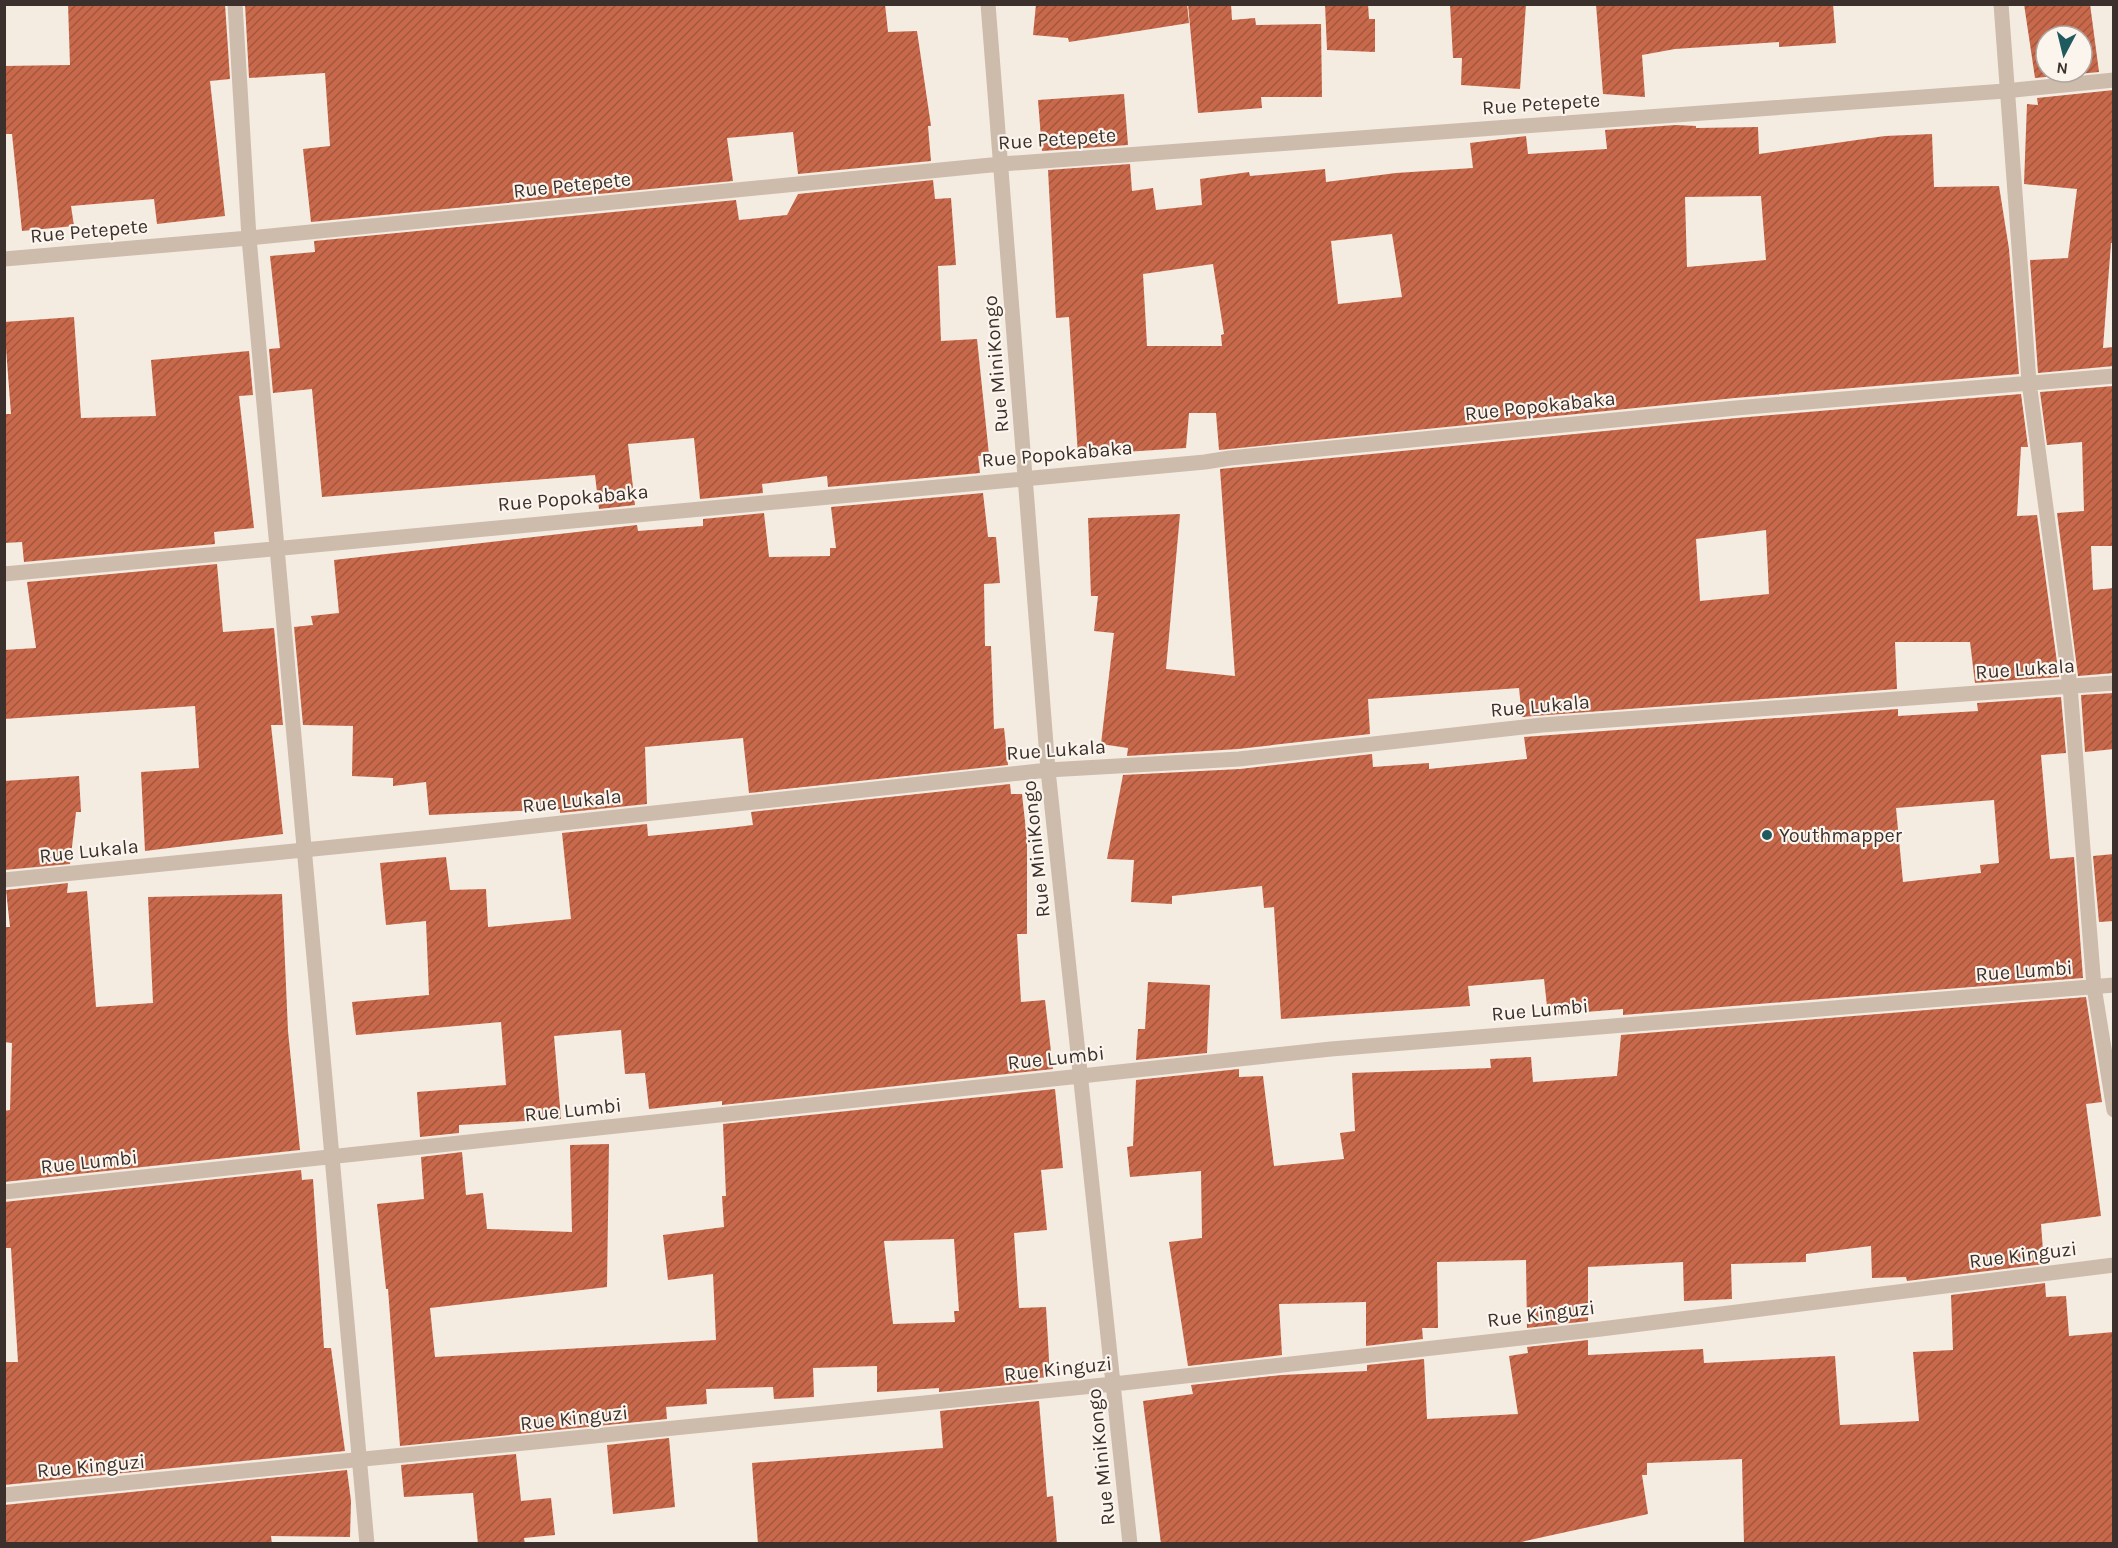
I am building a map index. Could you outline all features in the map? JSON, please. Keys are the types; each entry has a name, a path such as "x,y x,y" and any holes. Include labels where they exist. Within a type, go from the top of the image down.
{"street":[{"path":"235,4 249,238 367,1544"},
{"name":"Rue MiniKongo","path":"988,4 1027,477 1048,770 1130,1544"},
{"path":"2001,4 2005,91 2029,382 2070,686 2094,987 2114,1110"},
{"name":"Rue Petepete","path":"4,259 249,238 1000,164 2005,91 2114,80"},
{"name":"Rue Popokabaka","path":"4,574 1205,462 1498,431 2114,376"},
{"name":"Rue Lukala","path":"4,880 306,850 1048,770 1239,759 1542,725 2114,683"},
{"name":"Rue Lumbi","path":"4,1192 1343,1048 2114,985"},
{"name":"Rue Kinguzi","path":"4,1495 1114,1384 1601,1329 2114,1265"}],"building":[{"path":"68,4 225,4 230,79 210,81 225,216 157,224 154,199 71,206 74,226 22,231 12,134 4,134 4,66 70,65"},
{"path":"245,4 885,4 888,32 917,31 931,126 928,126 931,161 798,174 793,132 727,138 733,181 311,222 303,149 330,146 325,73 249,78"},
{"path":"1036,4 1187,4 1189,23 1069,42 1068,38 1033,35"},
{"path":"1188,4 1231,4 1232,20 1255,18 1256,25 1321,24 1322,97 1261,97 1262,108 1198,113"},
{"path":"1325,4 1368,4 1369,19 1375,19 1375,52 1327,50"},
{"path":"1450,4 1526,4 1520,89 1461,85 1462,58 1453,58"},
{"path":"1596,4 1833,4 1836,43 1779,47 1779,42 1675,49 1642,55 1645,97 1603,94"},
{"path":"2024,4 2090,4 2093,24 2034,24 2034,71"},
{"path":"2094,34 2099,72 2094,72"},
{"path":"2114,90 2114,243 2111,243 2103,348 2114,347 2114,366 2038,373 2030,260 2068,258 2077,189 2024,184 2027,104 2038,105 2037,98"},
{"path":"1124,94 1128,145 1042,151 1038,100"},
{"path":"1676,125 1696,126 1696,128 1758,127 1759,154 1885,136 1932,134 1934,187 1999,186 2009,249 2019,374 1735,398 1219,450 1216,413 1189,413 1186,448 1078,455 1069,317 1056,318 1048,170 1130,164 1132,191 1153,188 1156,210 1202,205 1200,179 1249,172 1250,176 1325,169 1326,182 1396,173 1473,168 1470,143 1526,136 1528,154 1607,149 1605,130","holes":["1761,196 1766,260 1687,267 1685,197","1392,234 1402,297 1338,304 1331,241","1213,264 1224,334 1221,335 1222,346 1147,346 1143,274"]},
{"path":"933,180 935,199 951,198 956,265 938,266 941,341 977,339 989,455 978,456 980,473 828,487 827,476 762,484 763,493 700,499 694,438 628,444 635,505 599,509 595,475 322,497 312,389 273,393 269,349 280,348 270,256 315,252 314,241 736,200 739,220 787,215 798,194"},
{"path":"74,317 81,418 156,416 151,360 249,351 253,395 239,396 254,528 214,532 215,544 24,562 22,542 4,543 4,414 11,414 4,322"},
{"path":"2114,386 2114,546 2091,546 2093,590 2114,588 2114,673 2078,676 2057,513 2084,511 2082,442 2047,445 2040,392"},
{"path":"2021,394 2028,447 2021,447 2017,516 2037,515 2059,677 1975,683 1970,642 1895,642 1897,689 1522,717 1519,688 1368,699 1370,734 1238,749 1127,756 1128,748 1101,744 1114,633 1094,631 1098,596 1091,596 1088,518 1180,514 1166,669 1235,676 1220,469 1737,418","holes":["1766,530 1769,594 1700,601 1696,539"]},
{"path":"983,493 988,537 996,537 1000,583 984,584 985,646 991,646 994,729 1004,728 1008,765 749,793 743,738 645,747 647,804 560,813 560,809 429,815 426,782 393,786 393,778 352,776 353,726 303,725 294,627 313,625 311,616 339,613 334,560 637,525 638,531 703,526 703,519 764,513 769,557 830,556 830,548 836,548 831,507"},
{"path":"217,564 223,632 274,628 283,725 271,725 283,834 145,851 141,772 199,768 195,706 4,719 4,650 36,648 27,582"},
{"path":"2114,693 2114,749 2085,752 2081,695"},
{"path":"2061,697 2066,753 2041,755 2050,859 2074,857 2083,978 1623,1015 1623,1009 1548,1015 1544,979 1468,986 1470,1006 1281,1019 1274,907 1264,908 1262,886 1172,896 1172,904 1131,902 1134,860 1107,859 1123,775 1240,769 1372,754 1373,767 1429,763 1429,769 1527,759 1524,737 1898,709 1898,716 1978,711 1977,703","holes":["1994,800 1999,863 1980,865 1981,873 1903,882 1896,808"]},
{"path":"79,776 81,812 76,812 70,864 4,870 4,781"},
{"path":"1010,784 1011,794 1022,794 1027,840 1027,934 1017,934 1021,1002 1045,1000 1053,1069 722,1105 722,1101 649,1109 645,1073 625,1074 621,1030 554,1036 561,1119 459,1125 459,1133 420,1137 417,1092 506,1085 501,1022 356,1035 352,1002 429,995 426,921 386,925 380,863 446,857 450,890 486,889 488,927 571,919 562,833 647,824 648,836 728,828 753,825 751,812"},
{"path":"2114,854 2114,921 2099,922 2093,856"},
{"path":"68,883 67,893 87,891 96,1007 153,1003 148,897 282,894 288,1031 300,1150 4,1182 4,1111 10,1110 12,1043 4,1042 4,927 10,927 6,890"},
{"path":"1148,982 1210,985 1207,1053 1136,1060 1138,1029 1145,1029"},
{"path":"2086,997 2102,1102 2086,1104 2101,1216 2041,1224 2044,1264 1907,1281 1906,1277 1872,1278 1871,1246 1806,1254 1806,1262 1731,1264 1732,1299 1684,1301 1683,1262 1588,1267 1588,1321 1527,1328 1526,1260 1437,1262 1438,1328 1422,1328 1423,1339 1366,1346 1366,1302 1279,1304 1282,1355 1188,1366 1169,1242 1202,1238 1201,1171 1130,1177 1127,1147 1133,1146 1136,1080 1239,1069 1239,1077 1263,1076 1274,1166 1344,1159 1340,1133 1355,1131 1352,1073 1491,1068 1490,1059 1531,1057 1533,1082 1617,1076 1621,1035"},
{"path":"1055,1089 1063,1168 1041,1170 1047,1230 1014,1233 1019,1308 1046,1307 1050,1377 1037,1378 1038,1382 939,1392 939,1388 877,1392 877,1366 813,1368 814,1397 774,1399 773,1387 706,1389 707,1404 666,1407 667,1419 400,1446 388,1289 386,1289 377,1204 424,1199 421,1157 462,1152 466,1195 483,1193 487,1229 572,1232 570,1145 609,1144 607,1287 430,1308 435,1357 716,1340 713,1274 668,1280 663,1235 724,1227 722,1196 726,1196 723,1124","holes":["954,1239 959,1311 954,1311 955,1322 893,1324 884,1241"]},
{"path":"301,1170 302,1180 313,1179 324,1348 331,1348 345,1451 4,1485 4,1362 18,1362 11,1248 4,1248 4,1202"},
{"path":"2045,1283 2046,1297 2066,1296 2069,1336 2114,1332 2114,1544 1744,1544 1742,1459 1647,1463 1647,1475 1642,1475 1648,1514 1512,1544 1161,1544 1143,1401 1193,1394 1191,1385 1282,1375 1367,1371 1367,1365 1424,1359 1427,1419 1518,1414 1509,1356 1528,1353 1527,1347 1588,1340 1588,1355 1703,1349 1704,1363 1835,1356 1840,1425 1919,1421 1913,1352 1953,1350 1951,1295"},
{"path":"1039,1401 1047,1497 1053,1496 1057,1544 758,1544 752,1463 943,1448 940,1411"},
{"path":"669,1438 675,1507 613,1514 607,1445"},
{"path":"516,1454 521,1501 551,1498 555,1535 524,1538 525,1544 478,1544 473,1493 404,1497 401,1465"},
{"path":"347,1470 351,1501 350,1537 271,1536 272,1544 4,1544 4,1505"}],"place":[{"name":"Youthmapper","path":"1767,835"}]}
